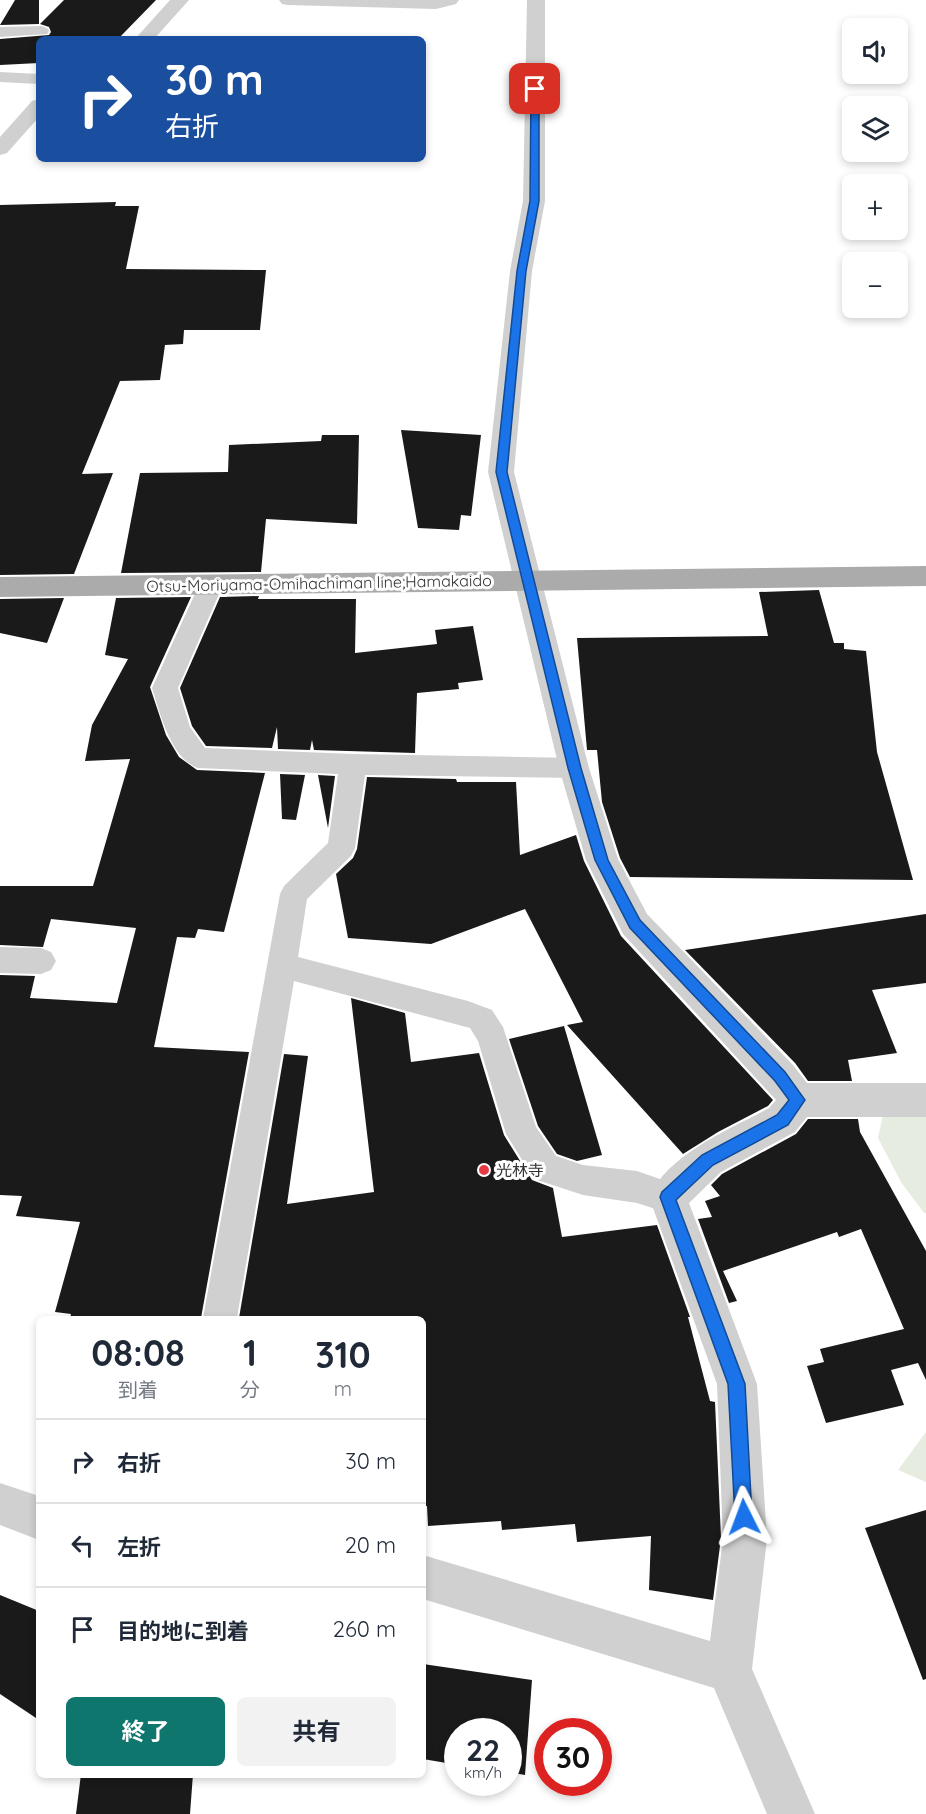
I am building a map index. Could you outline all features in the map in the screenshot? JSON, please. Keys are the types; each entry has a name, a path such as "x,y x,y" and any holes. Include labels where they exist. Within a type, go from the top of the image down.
{"main road":[{"name":"Otsu-Moriyama-Omihachiman line;Hamakaido","path":"0,587 926,576"}],"street":[{"path":"147,36 180,0"},
{"path":"288,0 436,4 450,0"},
{"path":"536,0 534,201 521,271 501,472 574,768 602,860 635,924 780,1077 798,1100"},
{"path":"0,149 36,108"},
{"path":"798,1100 926,1100"},
{"path":"791,1814 729,1670 745,1539 737,1384 668,1197 708,1160 782,1120 798,1100"},
{"path":"0,1504 36,1517"},
{"path":"426,1578 729,1670"}],"lane":[{"path":"0,32 41,31"},
{"path":"0,77 36,79"},
{"path":"211,585 165,688 178,730 198,758 353,764 574,768"},
{"path":"220,1316 294,894 340,848 353,764"},
{"path":"0,960 40,961"},
{"path":"281,965 481,1019 492,1037 522,1134 545,1168 583,1180 637,1187 668,1197"}],"shaded area":[{"path":"883,1115 926,1116 926,1213 901,1182 878,1138"},
{"path":"926,1432 926,1482 898,1470"}],"building":[{"path":"15,0 39,0 39,24 0,25"},
{"path":"64,0 156,0 121,36 37,36 49,35 51,32 49,27 40,24"},
{"path":"36,36 36,63 0,65 0,39"},
{"path":"116,202 115,206 139,206 126,269 266,270 260,330 184,330 183,344 165,345 160,380 120,381 82,474 113,473 74,574 0,575 0,205"},
{"path":"401,430 481,435 471,516 461,515 459,530 418,528"},
{"path":"322,435 359,435 357,524 266,519 261,572 121,573 140,473 228,472 229,445 321,441"},
{"path":"819,590 834,643 844,643 844,649 866,651 877,752 913,880 630,877 620,858 602,802 597,750 587,750 577,638 768,636 759,592"},
{"path":"259,596 258,599 356,599 355,653 437,644 435,630 473,626 483,680 458,683 459,689 417,693 415,753 314,750 312,740 310,750 278,749 277,727 272,748 206,746 192,726 180,688 220,597"},
{"path":"191,597 150,687 166,735 179,757 197,770 265,773 224,932 198,929 195,938 177,937 154,1047 249,1052 201,1316 70,1316 71,1314 55,1312 80,1222 16,1216 22,1196 0,1195 0,975 35,976 30,998 117,1003 136,928 51,919 43,947 0,945 0,886 93,886 130,759 85,761 92,725 128,659 105,655 116,598"},
{"path":"64,598 47,643 0,633 0,599"},
{"path":"280,774 305,775 296,820 282,819"},
{"path":"318,775 335,776 328,828"},
{"path":"367,777 456,779 457,782 516,782 520,855 576,835 584,861 621,936 773,1100 768,1106 718,1132 683,1154 567,1025 583,1022 525,909 431,944 348,938 336,874 353,858 357,849"},
{"path":"926,914 926,983 872,990 897,1053 848,1060 852,1081 808,1081 795,1063 685,950"},
{"path":"351,998 405,1013 411,1062 479,1053 504,1135 532,1180 553,1188 562,1237 657,1225 690,1317 688,1317 710,1401 715,1402 721,1538 713,1600 649,1590 651,1536 577,1542 575,1524 502,1530 501,1521 428,1526 426,1506 426,1316 239,1316 284,1054 308,1056 287,1204 374,1192"},
{"path":"564,1026 602,1155 577,1161 557,1154 538,1126 509,1039"},
{"path":"808,1119 858,1119 860,1132 926,1251 926,1380 918,1363 891,1370 904,1405 826,1423 807,1366 824,1362 820,1349 904,1329 861,1229 839,1237 837,1232 723,1271 737,1301 729,1303 698,1219 712,1217 705,1201 720,1196 711,1185 722,1174 796,1134"},
{"path":"926,1510 926,1679 923,1680 865,1528"},
{"path":"0,1595 36,1610 36,1718 0,1694"},
{"path":"426,1664 532,1680 525,1775 522,1774 522,1718 444,1718 444,1763 426,1760"},
{"path":"80,1778 193,1778 190,1814 76,1814"}],"place":[{"name":"光林寺","path":"484,1170"}],"route":[{"path":"535,89 534,201 521,271 501,472 574,768 602,860 635,924 780,1077 798,1100 782,1120 708,1160 668,1197 737,1384 744,1517"}]}
